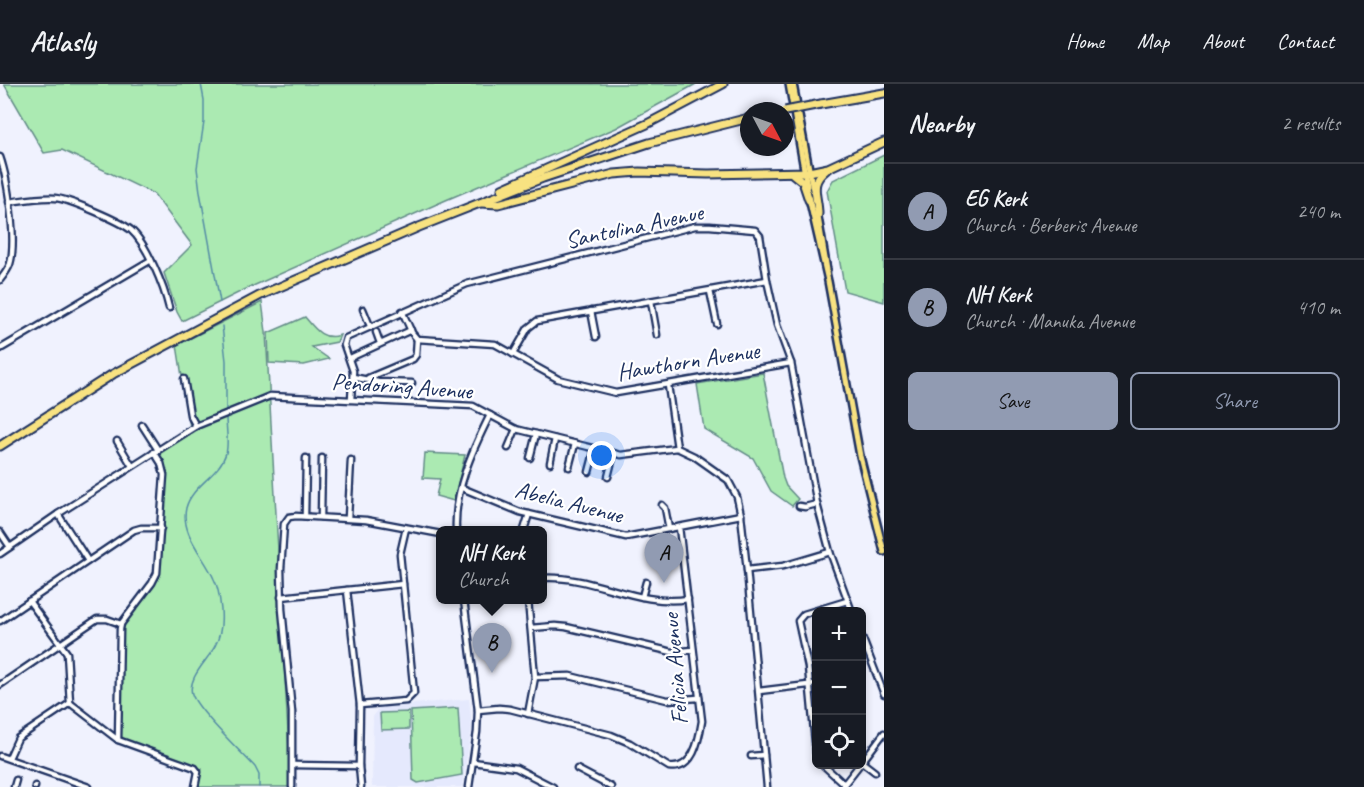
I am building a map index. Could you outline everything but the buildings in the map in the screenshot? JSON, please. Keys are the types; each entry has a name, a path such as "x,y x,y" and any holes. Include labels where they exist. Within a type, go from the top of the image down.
{"highway":[{"path":"479,202 523,179 647,124 723,84"},
{"path":"794,109 884,93"},
{"path":"0,446 113,374 261,295 479,202 543,178 628,150 740,120"},
{"path":"818,214 814,184 820,174 884,142"},
{"path":"479,202 491,204 509,201 614,174 639,172 791,173 828,168"},
{"path":"791,173 804,182 809,200"}],"main road":[{"path":"791,84 807,172 826,256 828,280"},
{"path":"807,172 809,200 828,280 860,456 884,552"}],"street":[{"path":"0,157 9,202 12,238 11,259 8,269 0,280"},
{"path":"9,202 47,198 68,201 130,230 151,260 162,283 169,308"},
{"name":"Santolina Avenue","path":"351,399 353,377 345,340 348,336 467,284 695,226 755,230 760,236 777,325 790,363 817,504 830,552 850,607"},
{"path":"0,349 151,260"},
{"path":"513,354 528,328 537,321 767,280"},
{"path":"710,291 717,324"},
{"path":"651,301 657,334"},
{"path":"363,309 370,326"},
{"path":"591,311 596,337"},
{"path":"368,378 416,354 417,339 402,312"},
{"path":"350,358 411,330"},
{"path":"375,332 381,344"},
{"name":"Hawthorn Avenue","path":"417,339 489,343 558,379 611,392 626,392 790,363"},
{"path":"353,377 368,378 378,382 412,383"},
{"path":"184,379 190,415 196,426"},
{"path":"668,385 677,448 694,456 728,480 736,492 747,570 767,787"},
{"name":"Pendoring Avenue","path":"0,554 196,426 270,396 473,406 516,429 626,456 677,448"},
{"path":"456,526 455,516 469,459 490,415"},
{"path":"118,740 118,638 121,624 156,578 160,528 164,472 142,425"},
{"path":"507,448 516,429"},
{"path":"530,458 536,434"},
{"path":"550,463 555,439"},
{"path":"117,441 132,466"},
{"path":"569,467 575,444"},
{"path":"589,472 595,449"},
{"path":"608,477 614,453"},
{"path":"305,516 306,458"},
{"path":"321,517 322,458"},
{"path":"348,518 351,460"},
{"name":"Abelia Avenue","path":"462,488 529,514 623,537 741,515"},
{"path":"799,506 817,504"},
{"path":"662,505 665,508 669,529"},
{"path":"58,514 88,561"},
{"path":"525,526 529,514"},
{"path":"292,787 289,672 281,597 282,532 286,519 292,516 348,518 378,521 436,533"},
{"name":"Felicia Avenue","path":"478,710 500,708 528,714 621,738 660,763 676,768 687,763 693,752 702,721 679,527"},
{"path":"0,621 138,528 160,528"},
{"path":"360,705 406,701 414,693 400,554 406,528"},
{"path":"0,532 10,547"},
{"path":"747,570 789,564 830,552"},
{"path":"547,578 572,579 665,601 688,599"},
{"path":"642,597 646,582"},
{"path":"281,597 403,584"},
{"path":"347,590 360,705 361,787"},
{"path":"813,715 810,685 798,621 804,614 847,601"},
{"path":"29,602 69,657 70,703"},
{"path":"465,604 478,710 469,787"},
{"path":"528,604 536,677 528,714"},
{"path":"0,685 97,619 107,619 121,624"},
{"path":"531,628 566,627 672,652 693,650"},
{"path":"866,649 884,694"},
{"path":"536,677 570,676 667,700 699,698"},
{"path":"759,691 810,685"},
{"path":"70,703 118,740 195,768 198,772 195,787"},
{"path":"9,759 18,738 70,703"},
{"path":"866,756 884,733"},
{"path":"752,756 764,754"},
{"path":"0,756 89,787"},
{"path":"473,762 516,768 553,787"},
{"path":"293,765 359,766"},
{"path":"866,766 875,772"},
{"path":"577,769 611,787"},
{"path":"826,769 843,786 856,769"},
{"path":"14,787 16,780"}],"shaded area":[{"path":"469,699 472,727 462,787 372,787 373,715 380,707"}],"green space":[{"path":"4,84 696,84 616,128 446,200 244,290 182,321 164,273 192,245 154,194 62,150 44,153"},
{"path":"884,155 884,302 845,291 827,191 833,180"},
{"path":"262,302 266,332 291,787 196,787 202,769 121,742 119,625 156,576 163,470 151,451 190,427 177,345"},
{"path":"305,317 316,330 324,335 340,335 337,342 312,347 329,359 304,365 269,363 268,333"},
{"path":"763,373 783,478 786,486 798,499 792,506 771,491 753,458 704,429 697,384"},
{"path":"425,453 465,455 454,501 436,496 440,479 423,478"},
{"path":"458,708 462,775 418,783 413,780 411,711"},
{"path":"409,712 409,729 381,730 380,713"}],"waterway":[{"path":"201,84 204,122 197,168 220,302"},
{"path":"222,326 226,361 226,412"},
{"path":"226,417 227,445 223,461 194,493 186,508 185,518 190,536 216,583 221,615 221,628 217,642 195,675 191,688 202,710 255,767 259,775 259,787"}],"place":[{"name":"EG Kerk","path":"664,583"},
{"name":"NH Kerk","path":"492,673"}]}
